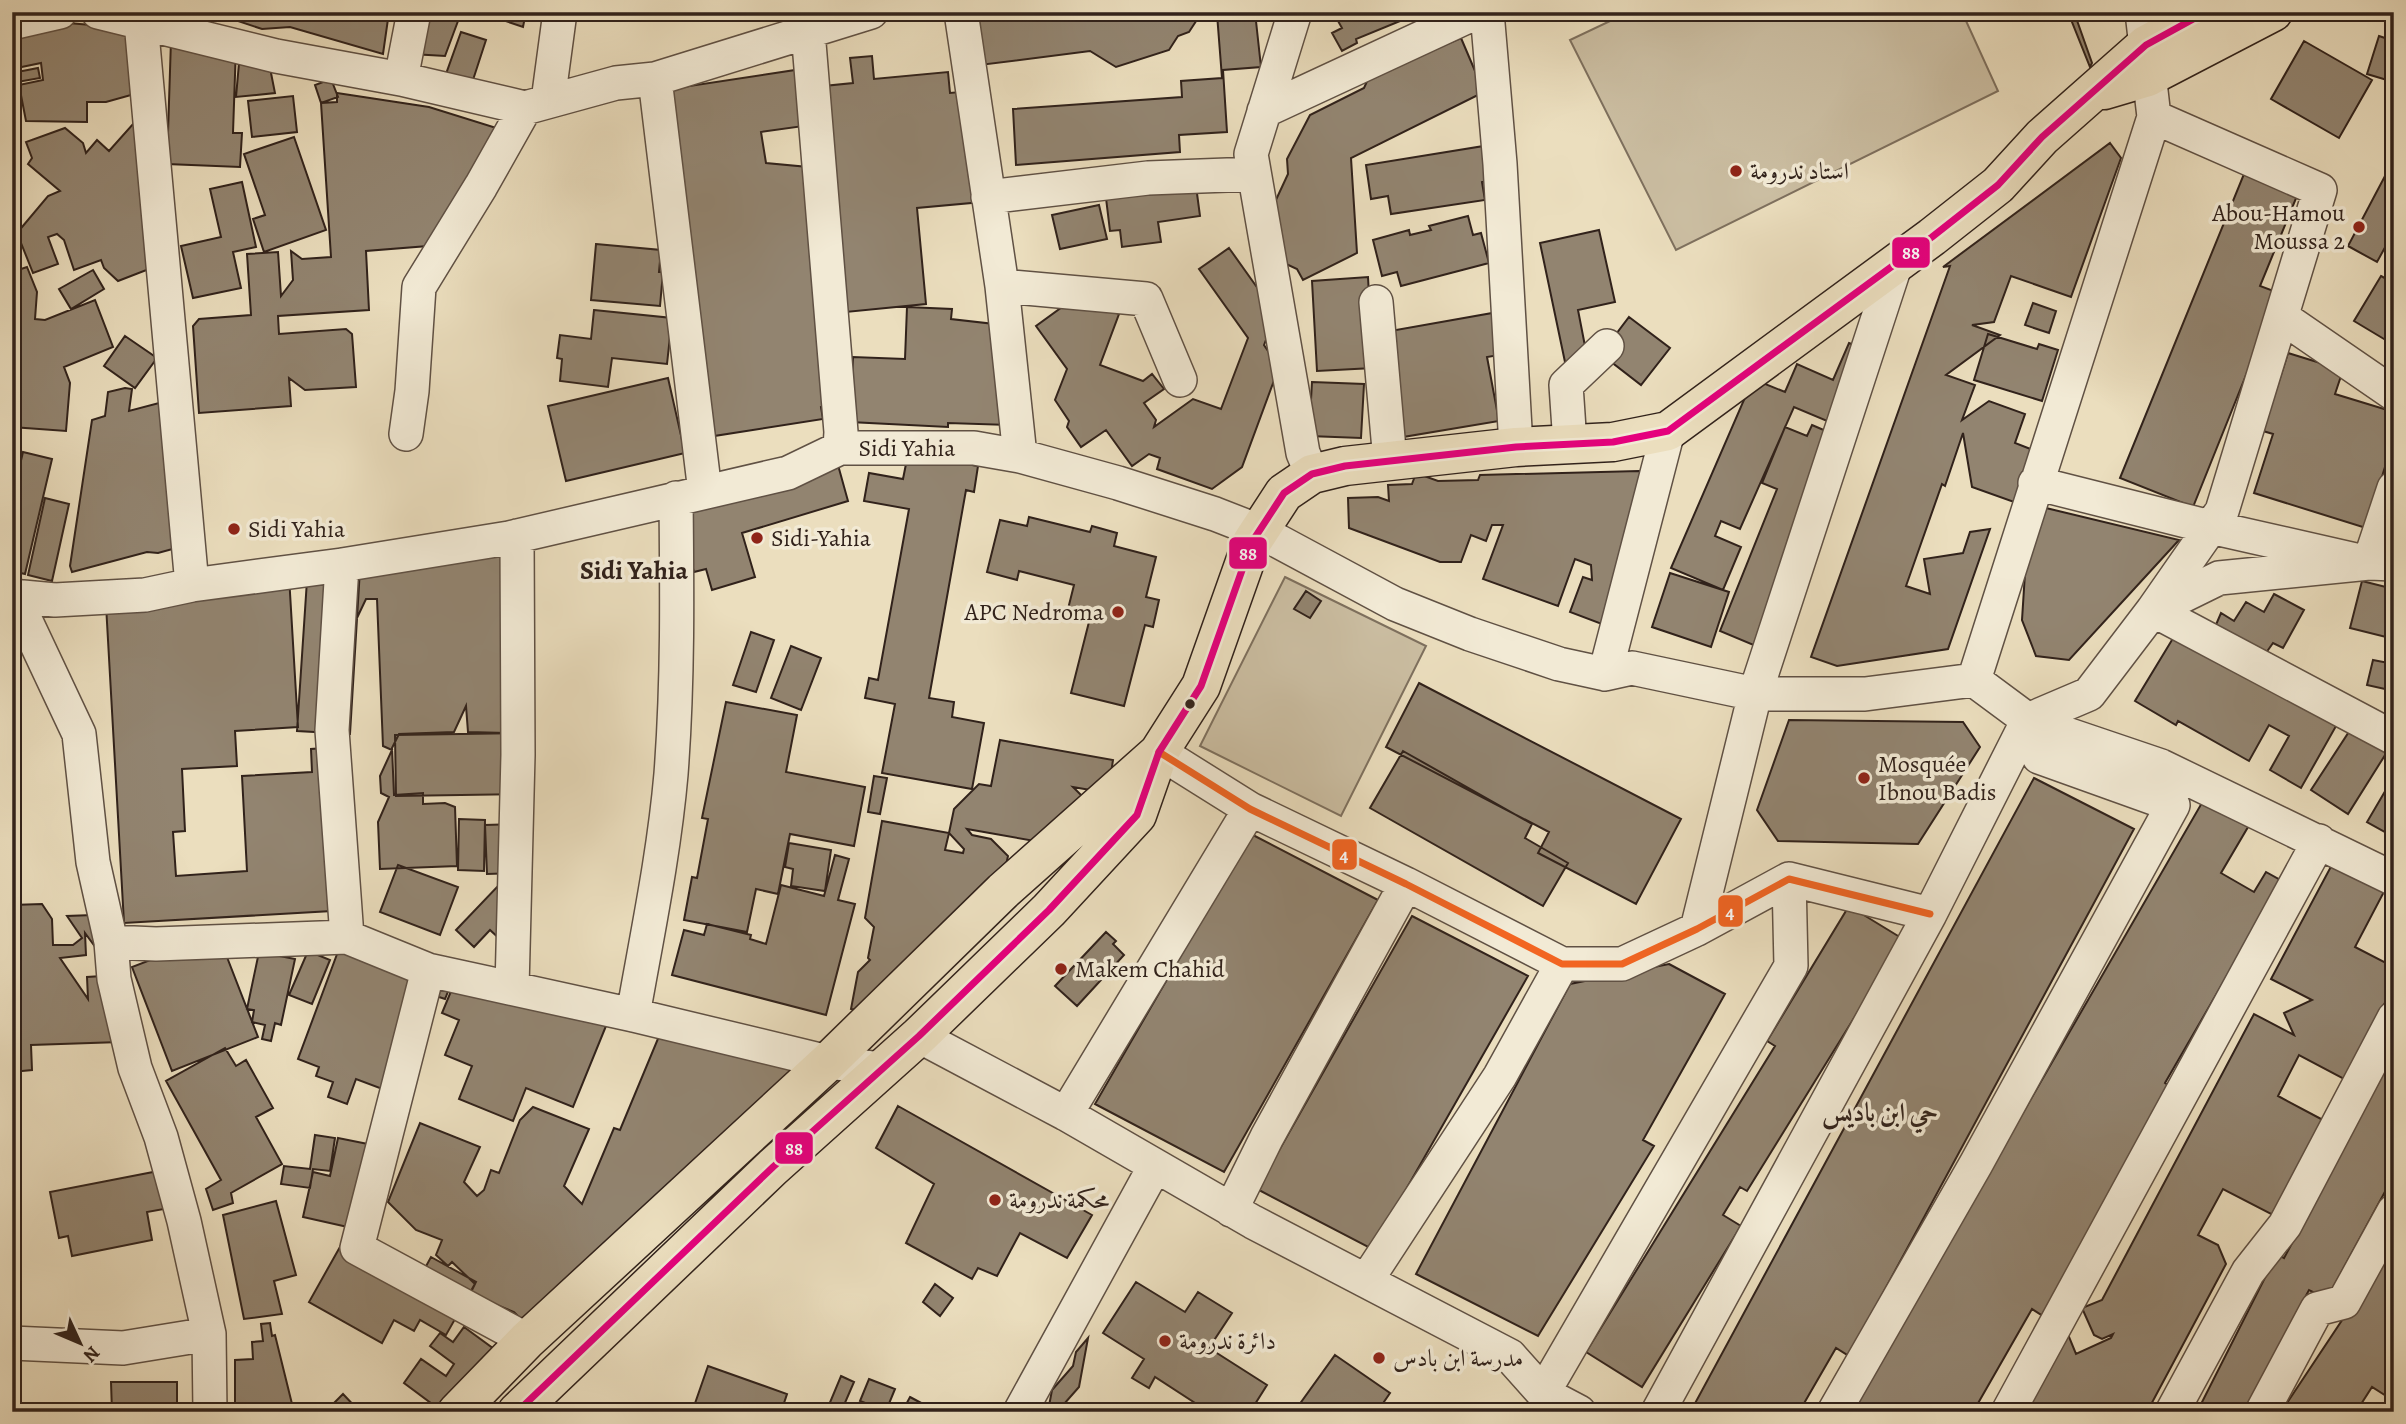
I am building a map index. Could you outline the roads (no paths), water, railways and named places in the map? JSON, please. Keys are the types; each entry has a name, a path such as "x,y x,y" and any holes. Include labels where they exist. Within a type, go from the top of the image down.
{"main road":[{"path":"517,1412 773,1167 919,1036 1049,910 1137,815 1159,752 1201,686 1252,542 1284,493 1312,474 1345,466 1516,447 1613,442 1668,430 1998,185 2042,137 2145,45 2206,12"},
{"path":"2145,45 2273,12"},
{"path":"457,1412 527,1340 828,1062 1003,891 1159,752"}],"street":[{"path":"12,23 60,12"},
{"path":"98,12 142,17 276,56 536,104 616,83 655,79 871,12"},
{"path":"401,79 414,12"},
{"path":"406,434 412,391 419,287 481,186 536,104 560,12"},
{"path":"961,12 1002,286 1020,456"},
{"path":"1295,12 1251,154 1303,453 1312,474"},
{"path":"1264,111 1478,12"},
{"path":"1487,12 1500,164 1516,447"},
{"path":"142,17 192,584"},
{"path":"808,31 841,432 840,448"},
{"path":"1973,680 2154,117 2145,45"},
{"path":"633,1015 656,886 670,777 691,495 655,79"},
{"path":"1658,1412 1930,914 2040,725 2089,694 2153,610 2222,511 2320,190 2154,117"},
{"path":"988,197 1149,178 1254,174"},
{"path":"1697,929 1755,694 1896,263"},
{"path":"1002,286 1146,299 1180,380"},
{"path":"1376,302 1390,461"},
{"path":"2281,317 2394,394"},
{"path":"1570,444 1566,384 1607,346"},
{"path":"1668,430 1605,674 1632,668 1755,694 1865,694 1973,680 2040,725 2161,766 2394,879"},
{"name":"Sidi Yahia","path":"15,596 55,600 145,595 192,584 342,565 517,536 788,473 840,448 974,448 1020,456 1118,483 1261,532 1395,604 1470,634 1559,663 1605,674"},
{"path":"2035,483 2210,527 2381,564"},
{"path":"2381,564 2394,488"},
{"path":"513,988 519,655 517,536"},
{"path":"2153,610 2219,578 2381,564"},
{"path":"342,565 332,730 347,937"},
{"path":"15,596 79,734 93,862 111,942 114,979 135,1068 161,1136 209,1334 210,1412"},
{"path":"2153,610 2394,738"},
{"path":"1834,1412 1982,1152 2173,805 2039,757 2040,725"},
{"path":"1159,752 1250,809 1406,884 1562,964 1622,964 1697,929 1788,878 1930,914"},
{"path":"1066,1114 1250,809"},
{"path":"2008,1412 2319,841"},
{"path":"1543,1393 1791,966 1788,878"},
{"path":"1231,1210 1267,1137 1406,884"},
{"path":"111,942 156,944 347,937 428,970 828,1062 881,1069"},
{"path":"1366,1281 1500,1076 1562,964"},
{"path":"428,970 358,1248 527,1340"},
{"path":"2172,1412 2248,1272 2285,1225 2394,1018"},
{"path":"919,1036 1066,1114 1231,1210 1510,1356 1543,1393 1579,1412"},
{"path":"1020,1412 1155,1166"},
{"path":"2262,1412 2318,1309 2344,1302 2394,1211"},
{"path":"12,1343 123,1348 209,1334"}],"place":[{"name":"استاد ندرومة","path":"1736,171"},
{"name":"Abou-Hamou Moussa 2","path":"2359,227"},
{"name":"Sidi Yahia","path":"234,529"},
{"name":"Sidi-Yahia","path":"757,538"},
{"name":"APC Nedroma","path":"1118,612"},
{"name":"Mosquée Ibnou Badis","path":"1864,778"},
{"name":"Makem Chahid","path":"1061,969"},
{"name":"محكمة ندرومة","path":"995,1200"},
{"name":"دائرة ندرومة","path":"1165,1341"},
{"name":"مدرسة ابن بادس","path":"1379,1358"}],"district":[{"name":"Sidi Yahia","path":"634,570"},
{"name":"حي ابن باديس","path":"1880,1112"}]}
